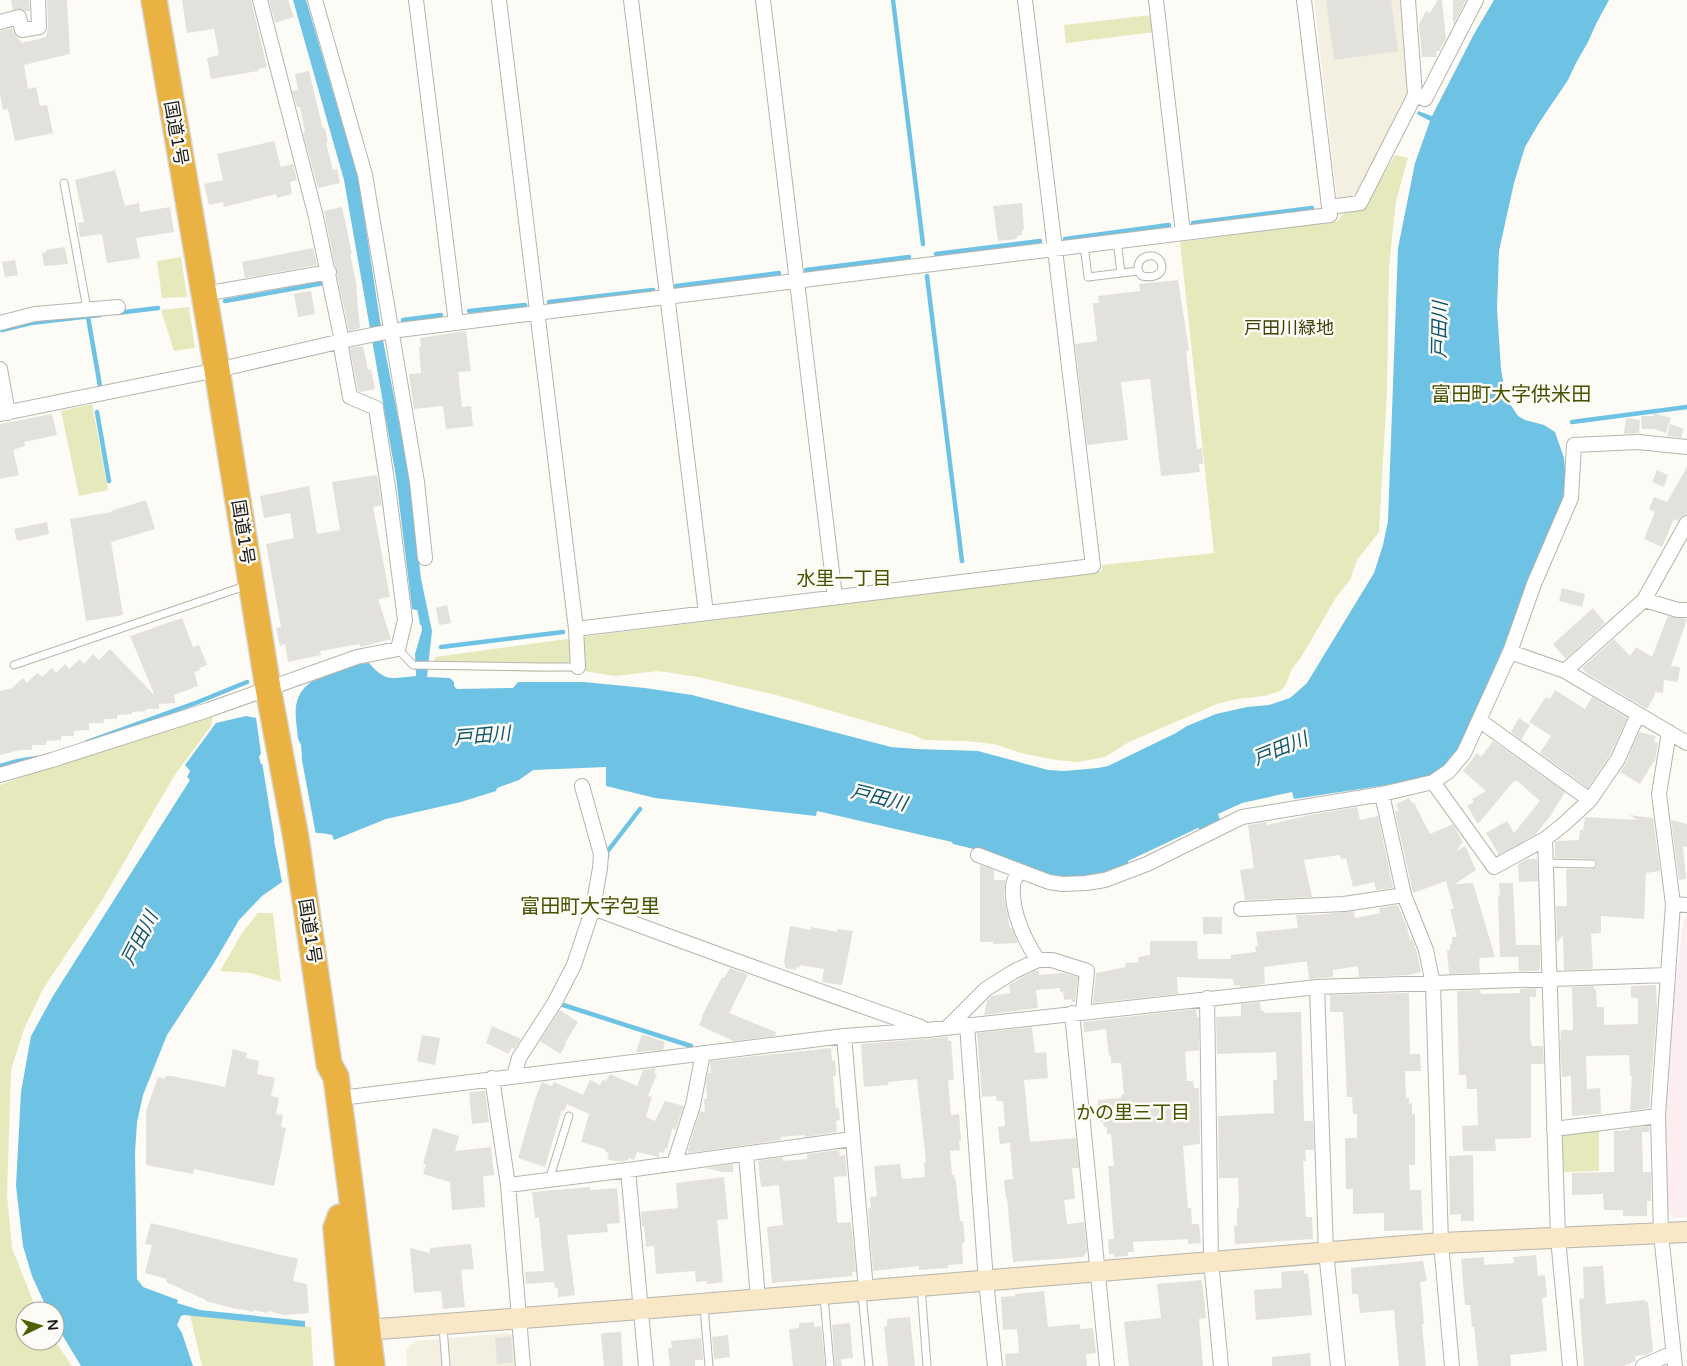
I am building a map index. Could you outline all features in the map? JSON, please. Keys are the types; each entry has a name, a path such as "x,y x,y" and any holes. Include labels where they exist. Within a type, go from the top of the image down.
{"highway":[{"name":"国道1号","path":"154,0 217,370 268,688 296,838 329,1064 336,1077 352,1192 360,1330 364,1364"},
{"name":"国道1号","path":"329,1064 326,1078 340,1218 360,1330"},
{"path":"340,1218 336,1228 364,1364"}],"street":[{"path":"0,22 20,17 22,30 39,27 38,0"},
{"path":"0,775 190,716 357,656 398,649 405,620 376,408 350,397 328,272 316,217 260,0"},
{"path":"315,0 365,175 388,332 417,482 425,558"},
{"path":"416,0 456,323"},
{"path":"499,0 576,629 578,667"},
{"path":"631,0 706,613"},
{"path":"762,0 835,597"},
{"path":"576,629 1093,566 1025,0"},
{"path":"1156,0 1183,233"},
{"path":"0,369 4,414 388,332 1330,215 1304,0"},
{"path":"1329,207 1360,203 1415,95 1408,0"},
{"path":"1415,95 1425,98 1476,0"},
{"path":"204,294 328,272"},
{"path":"0,323 34,314 118,307"},
{"path":"978,855 1048,882 1063,884 1105,880 1147,864 1242,817 1382,794 1433,782 1449,771 1464,753 1510,652 1534,584 1571,498 1574,445 1638,442 1687,447"},
{"path":"1565,672 1644,600 1687,523"},
{"path":"1644,600 1678,610 1687,610"},
{"path":"1510,652 1565,672 1687,743"},
{"path":"1433,782 1494,867 1544,839 1590,800 1618,759 1638,714"},
{"path":"1479,720 1590,800"},
{"path":"1643,1366 1674,1360 1661,1234 1658,1116 1668,975 1680,904 1659,794 1669,732"},
{"path":"514,1076 519,1058 555,1002 574,965 593,908 601,854 582,786"},
{"path":"1382,794 1404,895 1426,950 1433,984 1441,1243 1452,1366"},
{"path":"1544,839 1558,1238 1570,1366"},
{"path":"1019,871 1013,884 1014,905 1030,949 1038,960"},
{"path":"1240,910 1344,904 1404,895"},
{"path":"593,908 721,957 927,1030"},
{"path":"948,1027 986,989 1013,972 1038,960 1052,960 1087,971 1077,1013 1097,1271 1107,1366"},
{"path":"349,1097 844,1036 927,1030 1317,987 1668,975"},
{"path":"1317,987 1326,1252 1338,1366"},
{"path":"1207,998 1211,1261 1221,1366"},
{"path":"967,1025 986,1281 995,1366"},
{"path":"844,1036 864,1290"},
{"path":"674,1164 693,1105 703,1053"},
{"path":"492,1078 508,1185 523,1366"},
{"path":"1554,1129 1658,1116"},
{"path":"508,1185 852,1139"},
{"path":"746,1154 758,1299"},
{"path":"628,1170 646,1366"},
{"path":"360,1330 704,1304 1441,1243 1687,1232"}],"lane":[{"path":"64,183 87,309"},
{"path":"1117,241 1121,273"},
{"path":"1084,245 1088,277 1138,271"},
{"path":"14,665 251,584"},
{"path":"398,649 413,665 578,667"},
{"path":"1545,863 1592,864"},
{"path":"549,1180 569,1116"},
{"path":"921,1286 927,1366"},
{"path":"864,1290 869,1366"},
{"path":"824,1294 830,1366"},
{"path":"704,1304 709,1366"},
{"path":"442,1324 446,1366"}],"shaded area":[{"path":"1314,0 1401,0 1408,92 1356,198 1342,200 1337,198"},
{"path":"1687,917 1687,1217 1674,1218 1668,1212 1665,1103 1671,990 1675,990 1683,922"},
{"path":"509,1333 514,1337 516,1366 407,1366 406,1350 415,1341"}],"green space":[{"path":"1152,15 1154,32 1066,43 1064,25"},
{"name":"戸田川緑地","path":"1395,155 1408,158 1396,201 1389,267 1387,390 1379,532 1357,560 1350,580 1337,596 1300,659 1293,667 1285,686 1280,691 1264,696 1237,699 1217,704 1129,742 1105,757 1077,762 1021,753 994,744 925,740 911,734 780,696 698,677 658,671 615,676 583,671 541,672 432,669 435,657 1102,571 1102,565 1214,553 1180,242 1338,221 1345,211 1363,209"},
{"path":"181,257 187,297 162,298 157,261"},
{"path":"189,307 195,348 174,351 161,310"},
{"path":"92,404 108,490 79,496 61,411"},
{"path":"213,711 211,726 174,776 101,902 43,989 24,1029 11,1070 7,1195 12,1248 33,1301 15,1301 15,1351 62,1351 72,1366 0,1366 0,785"},
{"path":"258,913 273,913 281,982 251,973 220,971 242,933"},
{"path":"1599,1128 1599,1171 1563,1172 1562,1136 1566,1132"},
{"path":"190,1315 311,1327 313,1366 202,1366"}],"water":[{"name":"戸田川","path":"293,0 306,0 358,177 383,340 410,479 421,579 432,631 427,677 450,678 457,689 513,688 518,682 584,682 645,688 692,695 891,747 978,751 1048,770 1064,771 1098,768 1108,766 1187,726 1216,714 1247,707 1269,705 1290,698 1307,683 1374,573 1388,521 1398,248 1415,163 1430,121 1417,114 1418,111 1432,116 1474,34 1494,0 1609,0 1568,80 1525,147 1514,183 1499,251 1497,309 1501,369 1506,398 1518,416 1544,425 1555,432 1564,458 1566,482 1563,500 1558,517 1479,705 1457,750 1447,764 1426,779 1294,799 1292,792 1242,803 1218,814 1220,820 1201,830 1198,828 1128,861 1128,866 1079,877 1052,875 999,855 953,844 952,842 817,811 816,816 655,798 606,786 606,767 533,770 519,780 497,788 496,791 461,802 386,819 334,840 332,835 319,833 303,833 280,837 274,840 282,882 262,896 239,920 214,963 167,1035 143,1095 137,1122 135,1153 137,1279 143,1287 178,1300 177,1303 200,1310 305,1321 305,1327 184,1315 181,1316 177,1325 182,1333 193,1366 81,1366 65,1340 65,1301 43,1301 32,1276 23,1246 16,1186 21,1092 31,1036 53,996 190,780 187,777 190,771 185,765 216,723 246,716 256,718 261,764 302,758 301,745 298,739 296,708 300,694 311,682 357,664 369,663 380,674 390,678 416,676 415,654 422,630 420,611 412,609 396,477 344,180"}],"pier":[{"path":"301,755 316,835 281,838 275,842 262,762"}],"building":[{"path":"11,0 29,0 30,11 13,10"},
{"path":"47,0 67,0 70,54 24,65 28,89 36,87 40,106 47,105 53,133 15,141 8,109 3,110 0,94 0,31 12,28 22,43 46,37 48,27"},
{"path":"182,0 251,0 267,67 258,69 258,71 211,79 207,58 219,55 214,29 187,33"},
{"path":"269,0 288,0 294,17 275,23"},
{"path":"1326,0 1391,0 1398,51 1334,60"},
{"path":"1438,0 1442,0 1446,40 1441,46 1440,51 1436,51 1437,57 1422,57 1419,24 1426,11 1430,13"},
{"path":"1453,0 1466,0 1453,26"},
{"path":"309,71 323,129 325,128 328,143 326,143 333,170 337,169 340,183 318,188 303,133 305,132 300,107 297,107 292,91 298,90 295,74"},
{"path":"274,141 281,167 293,164 297,180 290,182 292,194 277,198 276,194 224,207 223,202 209,205 204,184 223,180 217,154"},
{"path":"115,170 125,206 139,203 140,212 170,207 174,232 136,238 140,258 107,263 102,234 80,237 78,223 84,222 75,180"},
{"path":"1022,203 1024,230 1022,230 1022,235 1017,236 1017,239 998,241 993,206"},
{"path":"342,207 357,287 360,328 349,331 324,211"},
{"path":"65,247 68,264 44,266 42,253 46,252 46,250"},
{"path":"313,248 317,265 245,278 242,262"},
{"path":"15,260 18,275 5,277 2,262"},
{"path":"1178,280 1189,350 1186,351 1197,449 1202,448 1203,464 1199,464 1200,472 1161,476 1150,379 1121,382 1128,440 1087,445 1075,344 1097,341 1093,303 1099,303 1098,296 1140,291 1139,284"},
{"path":"311,291 315,314 298,317 294,294"},
{"path":"466,331 471,371 458,372 462,407 471,406 473,426 446,429 443,406 414,409 409,374 421,373 420,338"},
{"path":"363,346 368,370 371,369 375,389 360,392 358,391 350,348"},
{"path":"1654,413 1671,418 1666,433 1654,429 1642,429 1641,416 1653,416"},
{"path":"52,414 57,435 24,442 25,446 13,450 19,475 0,479 0,424"},
{"path":"1626,418 1640,420 1639,433 1624,434"},
{"path":"1670,424 1684,429 1681,438 1667,436"},
{"path":"1687,467 1687,514 1678,521 1674,519 1662,547 1644,539 1655,512 1649,509 1654,497 1667,502"},
{"path":"1657,470 1668,475 1664,487 1652,482"},
{"path":"377,475 382,505 373,507 390,597 378,599 391,639 361,647 359,644 320,651 321,655 288,662 285,644 280,646 276,628 281,627 266,544 294,538 290,513 264,518 260,496 309,486 317,534 340,530 332,482"},
{"path":"146,500 155,529 111,542 123,615 86,621 70,519 112,512"},
{"path":"47,522 49,534 17,541 14,529"},
{"path":"1562,588 1585,594 1582,607 1559,601"},
{"path":"447,605 451,623 439,625 436,608"},
{"path":"1593,608 1605,623 1566,659 1553,644"},
{"path":"1668,616 1687,619 1671,666 1680,667 1678,682 1664,680 1663,693 1655,692 1647,709 1588,674 1582,668 1614,639 1630,656 1636,647 1652,657"},
{"path":"182,618 193,647 199,645 207,665 194,672 198,686 174,695 175,703 159,704 159,709 146,709 146,711 132,712 132,714 117,715 117,719 103,719 104,723 89,723 89,730 74,731 74,736 61,736 61,740 46,741 46,745 32,745 32,750 20,750 0,755 0,691 12,688 23,678 27,683 37,673 42,677 52,668 56,673 65,664 69,669 80,659 84,664 93,654 99,660 110,649 155,696 130,636"},
{"path":"1555,690 1585,709 1592,697 1627,718 1610,755 1588,788 1540,753 1551,736 1529,722 1546,697 1550,699"},
{"path":"1519,718 1530,725 1521,740 1511,732"},
{"path":"1639,732 1656,736 1654,742 1658,743 1655,761 1640,784 1620,772 1626,763"},
{"path":"1493,741 1565,792 1551,815 1535,835 1497,856 1498,853 1486,833 1507,821 1514,833 1540,801 1517,781 1514,781 1478,824 1467,806 1474,802 1472,799 1486,791 1463,771 1477,753 1481,757"},
{"path":"1409,798 1414,803 1430,834 1453,824 1463,842 1456,851 1465,846 1476,870 1455,884 1473,883 1495,957 1479,959 1480,973 1449,974 1447,950 1450,950 1452,937 1457,937 1450,909 1454,909 1446,881 1413,893 1395,812 1399,810 1396,804"},
{"path":"1357,807 1360,820 1378,816 1393,888 1376,890 1374,882 1353,887 1346,858 1341,859 1340,855 1304,860 1312,897 1245,900 1240,870 1254,868 1248,825 1267,822 1267,825"},
{"path":"1629,815 1653,818 1660,871 1646,873 1644,919 1601,916 1601,933 1591,934 1593,969 1564,970 1563,935 1557,943 1556,906 1567,906 1566,869 1592,869 1597,864 1592,859 1555,858 1555,842 1579,840 1580,830 1583,830 1585,817 1638,820"},
{"path":"1671,820 1687,824 1687,847 1683,846 1686,879 1679,880"},
{"path":"1527,859 1537,859 1538,881 1519,882 1518,864"},
{"path":"980,865 994,870 994,880 1005,880 1004,896 1010,928 1012,928 1018,943 993,944 993,942 980,942"},
{"path":"1499,883 1513,883 1516,945 1540,945 1540,968 1538,971 1519,971 1518,957 1500,957"},
{"path":"1398,905 1410,940 1412,939 1417,952 1421,972 1409,975 1359,977 1358,966 1333,970 1333,977 1309,979 1307,962 1302,962 1264,967 1265,983 1259,985 1240,987 1240,985 1234,986 1233,979 1177,977 1178,994 1093,1003 1096,973 1126,967 1125,963 1139,962 1138,957 1150,955 1150,941 1197,941 1198,959 1231,959 1231,955 1256,952 1255,947 1258,946 1256,932 1298,928 1296,915 1354,911 1355,918 1380,913 1379,908"},
{"path":"1203,917 1222,917 1222,934 1203,934"},
{"path":"790,926 811,930 811,927 837,932 837,929 853,931 842,985 822,982 824,969 800,965 799,968 796,967 796,970 785,968 784,962"},
{"path":"730,968 748,975 729,1013 776,1032 775,1036 733,1041 699,1025 722,977 724,978"},
{"path":"1034,971 1039,971 1039,975 1063,973 1078,977 1075,1002 1072,1002 1071,999 1064,1000 1063,991 1060,992 1060,988 1036,990 1038,1008 984,1015 987,1001 991,996 1010,993 1009,985"},
{"path":"1656,985 1657,1008 1649,1108 1630,1111 1632,1076 1630,1076 1629,1055 1586,1056 1587,1089 1600,1088 1601,1114 1572,1116 1571,1076 1562,1077 1560,1046 1561,1030 1573,1030 1572,987 1594,986 1594,989 1596,989 1597,1007 1604,1007 1604,1025 1638,1024 1638,998 1631,998 1631,986"},
{"path":"1536,988 1536,997 1530,997 1530,1038 1532,1046 1543,1046 1544,1064 1531,1064 1531,1138 1495,1139 1496,1151 1463,1151 1462,1126 1478,1125 1477,1089 1467,1089 1466,1075 1459,1075 1457,991 1480,990 1481,994 1520,993 1520,989"},
{"path":"1409,993 1410,1054 1420,1054 1421,1071 1405,1071 1406,1098 1409,1098 1409,1104 1412,1103 1412,1114 1415,1114 1415,1165 1409,1165 1410,1190 1421,1190 1423,1230 1384,1231 1384,1213 1353,1214 1353,1189 1346,1189 1345,1138 1357,1138 1357,1114 1353,1114 1352,1097 1347,1097 1343,1012 1330,1012 1330,995"},
{"path":"1260,1002 1261,1011 1264,1011 1264,1013 1301,1012 1304,1121 1313,1121 1314,1150 1305,1150 1306,1161 1303,1161 1306,1217 1312,1217 1313,1239 1235,1244 1234,1226 1237,1226 1237,1208 1239,1208 1238,1178 1219,1178 1218,1116 1274,1113 1273,1080 1277,1080 1276,1052 1217,1054 1216,1017 1241,1016 1241,1004"},
{"path":"1196,1009 1197,1017 1199,1017 1199,1050 1185,1052 1187,1081 1193,1081 1194,1088 1199,1088 1200,1144 1183,1146 1188,1208 1191,1208 1192,1224 1199,1224 1201,1243 1188,1244 1188,1239 1133,1242 1134,1252 1128,1252 1128,1256 1114,1257 1114,1254 1109,1254 1108,1239 1114,1239 1108,1166 1114,1166 1111,1134 1107,1134 1107,1127 1104,1127 1103,1122 1100,1122 1098,1100 1121,1098 1121,1095 1124,1094 1121,1063 1111,1063 1106,1029 1084,1032 1083,1022"},
{"path":"560,1010 578,1022 560,1054 540,1041"},
{"path":"492,1026 521,1039 514,1049 512,1047 509,1054 486,1043"},
{"path":"1032,1027 1035,1053 1046,1052 1048,1078 1024,1080 1030,1142 1076,1138 1079,1168 1072,1168 1075,1199 1064,1200 1067,1224 1084,1222 1087,1251 1083,1257 1013,1262 1004,1180 1013,1179 1010,1143 1000,1144 998,1127 1005,1126 1003,1101 997,1101 996,1096 982,1097 977,1033"},
{"path":"642,1034 665,1042 663,1050 636,1052"},
{"path":"422,1035 440,1038 435,1065 417,1061"},
{"path":"948,1037 948,1041 951,1041 954,1080 948,1080 951,1115 959,1114 961,1141 959,1141 960,1150 950,1151 952,1175 954,1175 956,1181 960,1221 963,1221 965,1242 962,1243 963,1264 948,1265 948,1268 919,1270 919,1266 873,1271 868,1208 871,1208 870,1197 877,1196 874,1166 900,1164 902,1179 925,1177 924,1163 926,1162 917,1079 888,1082 888,1085 864,1087 861,1044"},
{"path":"831,1048 832,1061 835,1060 836,1075 833,1076 836,1109 839,1108 840,1120 836,1121 837,1132 805,1137 805,1135 781,1137 781,1140 689,1153 688,1150 700,1111 705,1112 704,1099 707,1099 706,1083 708,1073 711,1073 710,1061"},
{"path":"233,1049 247,1053 246,1058 259,1061 257,1074 275,1078 271,1096 279,1098 276,1114 283,1115 281,1127 286,1128 274,1186 194,1169 193,1174 146,1165 146,1111 158,1077 165,1079 165,1076 172,1076 225,1087"},
{"path":"656,1068 654,1073 657,1074 648,1096 652,1097 646,1117 655,1121 665,1101 684,1106 675,1131 673,1127 667,1149 665,1148 664,1153 659,1152 659,1157 637,1152 634,1160 628,1158 628,1161 618,1162 607,1159 609,1153 605,1149 581,1142 589,1114 567,1104 564,1111 562,1110 545,1167 518,1158 536,1096 542,1082 552,1086 554,1082 583,1095 590,1080 600,1085 603,1080 606,1081 610,1074 637,1086 643,1070"},
{"path":"485,1091 489,1122 472,1124 469,1092"},
{"path":"1649,1126 1649,1132 1642,1132 1643,1172 1651,1172 1651,1201 1647,1201 1647,1216 1623,1216 1623,1210 1604,1210 1603,1194 1572,1195 1572,1173 1614,1172 1614,1131"},
{"path":"433,1128 459,1136 455,1151 491,1147 494,1175 483,1176 485,1207 452,1210 450,1182 423,1174 426,1164 423,1164"},
{"path":"839,1150 840,1156 845,1155 847,1176 834,1177 837,1220 838,1223 851,1222 856,1272 852,1272 853,1276 772,1283 767,1227 783,1225 779,1185 761,1187 758,1161 783,1157 783,1161 807,1159 807,1154"},
{"path":"1473,1155 1474,1221 1461,1221 1461,1214 1450,1215 1449,1156"},
{"path":"733,1164 733,1172 705,1168"},
{"path":"724,1177 728,1219 717,1220 723,1282 707,1284 707,1281 696,1282 695,1271 656,1274 654,1246 646,1247 641,1212 678,1208 676,1183"},
{"path":"590,1187 590,1190 617,1188 620,1223 607,1224 608,1232 567,1235 575,1295 558,1297 558,1288 555,1288 554,1282 526,1284 525,1272 544,1271 539,1218 535,1218 532,1192"},
{"path":"151,1223 298,1259 293,1281 307,1284 309,1313 284,1315 269,1311 268,1313 241,1310 205,1301 166,1282 167,1279 145,1273 152,1245 145,1244"},
{"path":"471,1244 474,1269 461,1270 465,1307 443,1309 441,1291 414,1293 410,1248 430,1253 430,1248"},
{"path":"1536,1255 1538,1276 1545,1275 1547,1297 1542,1298 1547,1351 1510,1355 1511,1366 1478,1366 1470,1305 1465,1305 1461,1259 1484,1257 1484,1265 1514,1263 1513,1257"},
{"path":"1423,1261 1427,1281 1420,1282 1426,1366 1399,1366 1394,1310 1360,1313 1358,1294 1352,1294 1351,1268"},
{"path":"1603,1266 1606,1304 1645,1300 1645,1302 1648,1302 1653,1351 1647,1355 1635,1356 1636,1361 1624,1366 1584,1366 1579,1299 1584,1298 1583,1267"},
{"path":"1304,1270 1304,1274 1308,1273 1312,1315 1256,1320 1254,1290 1282,1288 1281,1272"},
{"path":"1202,1280 1206,1318 1199,1319 1203,1366 1129,1366 1124,1322 1161,1318 1157,1284"},
{"path":"1044,1291 1048,1327 1080,1324 1080,1329 1093,1328 1096,1353 1086,1354 1087,1366 1006,1366 1005,1354 1019,1353 1017,1329 1003,1330 1001,1297"},
{"path":"910,1317 915,1366 888,1366 884,1327 887,1326 887,1319"},
{"path":"814,1322 814,1327 821,1326 825,1366 793,1366 789,1329 799,1328 799,1323"},
{"path":"850,1323 853,1358 841,1359 842,1366 835,1366 832,1325"},
{"path":"621,1332 623,1366 604,1366 601,1335 603,1333"},
{"path":"728,1335 730,1357 714,1359 712,1337"},
{"path":"511,1336 513,1362 497,1364 495,1338"},
{"path":"701,1338 703,1360 695,1360 695,1366 670,1366 668,1348 672,1348 671,1341"},
{"path":"1310,1353 1311,1366 1272,1366 1272,1357"}],"waterway":[{"path":"893,0 923,244"},
{"path":"1193,223 1312,208"},
{"path":"1065,239 1169,225"},
{"path":"936,254 1040,241"},
{"path":"806,270 909,257"},
{"path":"676,286 779,273"},
{"path":"927,276 962,561"},
{"path":"225,301 324,283"},
{"path":"549,302 653,290"},
{"path":"469,311 525,305"},
{"path":"117,313 158,308"},
{"path":"2,330 31,323 100,315"},
{"path":"403,320 441,315"},
{"path":"88,317 100,386"},
{"path":"1572,422 1687,407"},
{"path":"97,412 109,481"},
{"path":"419,606 422,623"},
{"path":"441,647 563,632"},
{"path":"87,742 198,702 247,682"},
{"path":"0,766 37,758"},
{"path":"607,857 607,852 640,809"},
{"path":"557,1003 691,1046"}],"district":[{"name":"富田町大字供米田","path":"1511,394"},
{"name":"水里一丁目","path":"844,578"},
{"name":"富田町大字包里","path":"590,906"},
{"name":"かの里三丁目","path":"1133,1112"}]}
